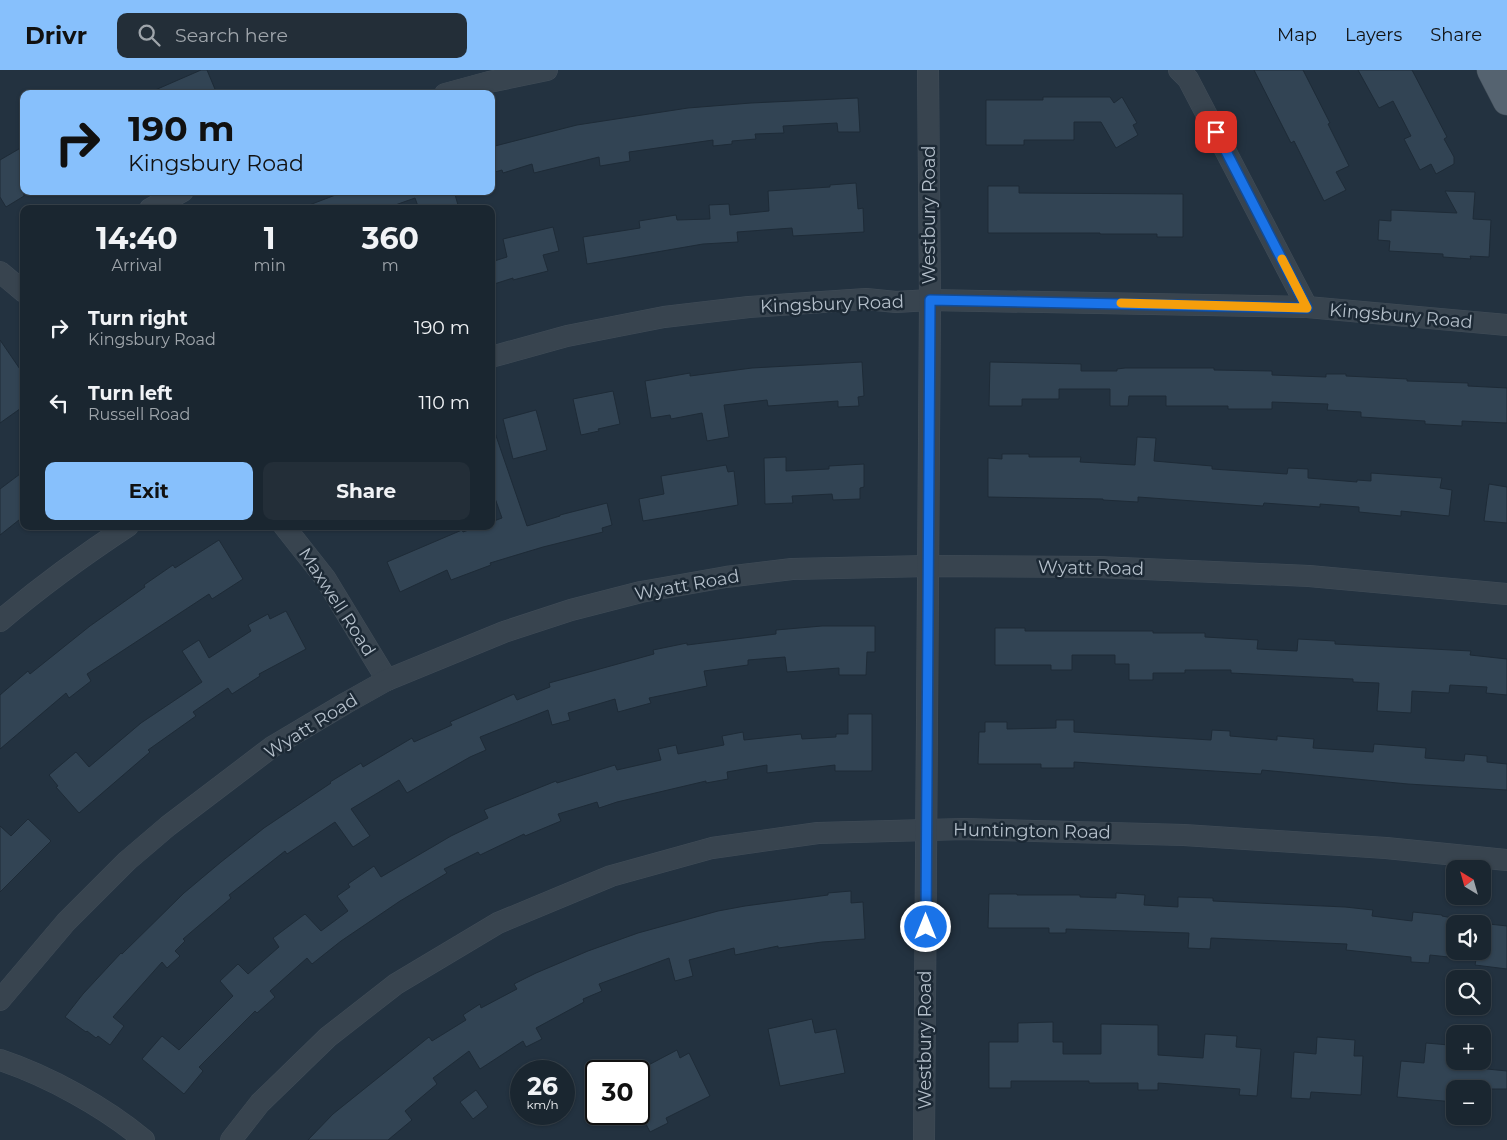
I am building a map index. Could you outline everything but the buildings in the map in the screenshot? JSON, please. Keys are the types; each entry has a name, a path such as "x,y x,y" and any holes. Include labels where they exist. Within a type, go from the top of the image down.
{"main road":[{"path":"1491,70 1507,101"}],"street":[{"path":"460,90 547,70"},
{"name":"Westbury Road","path":"924,1140 930,300 928,70"},
{"path":"1179,70 1188,79 1307,308"},
{"path":"157,205 176,195"},
{"name":"Kingsbury Road","path":"495,356 567,336 664,317 748,306 866,299 896,302 930,300 1307,308 1507,325"},
{"path":"0,621 20,604 122,530"},
{"name":"Maxwell Road","path":"287,530 325,578 387,680"},
{"name":"Wyatt Road","path":"0,1000 66,922 128,861 168,826 272,747 387,680 504,632 571,610 641,592 726,577 792,570 928,566 1098,567 1309,576 1507,594"},
{"name":"Huntington Road","path":"231,1140 260,1103 328,1037 396,984 498,923 611,876 712,848 818,833 927,831 964,828 1184,835 1386,848 1507,860"},
{"path":"0,1060 24,1068 88,1102 132,1130 144,1140"}],"slow traffic":[{"path":"1121,303 1307,308 1282,259"}],"route":[{"path":"926,927 930,300 1245,305 1307,308 1216,132"}]}
